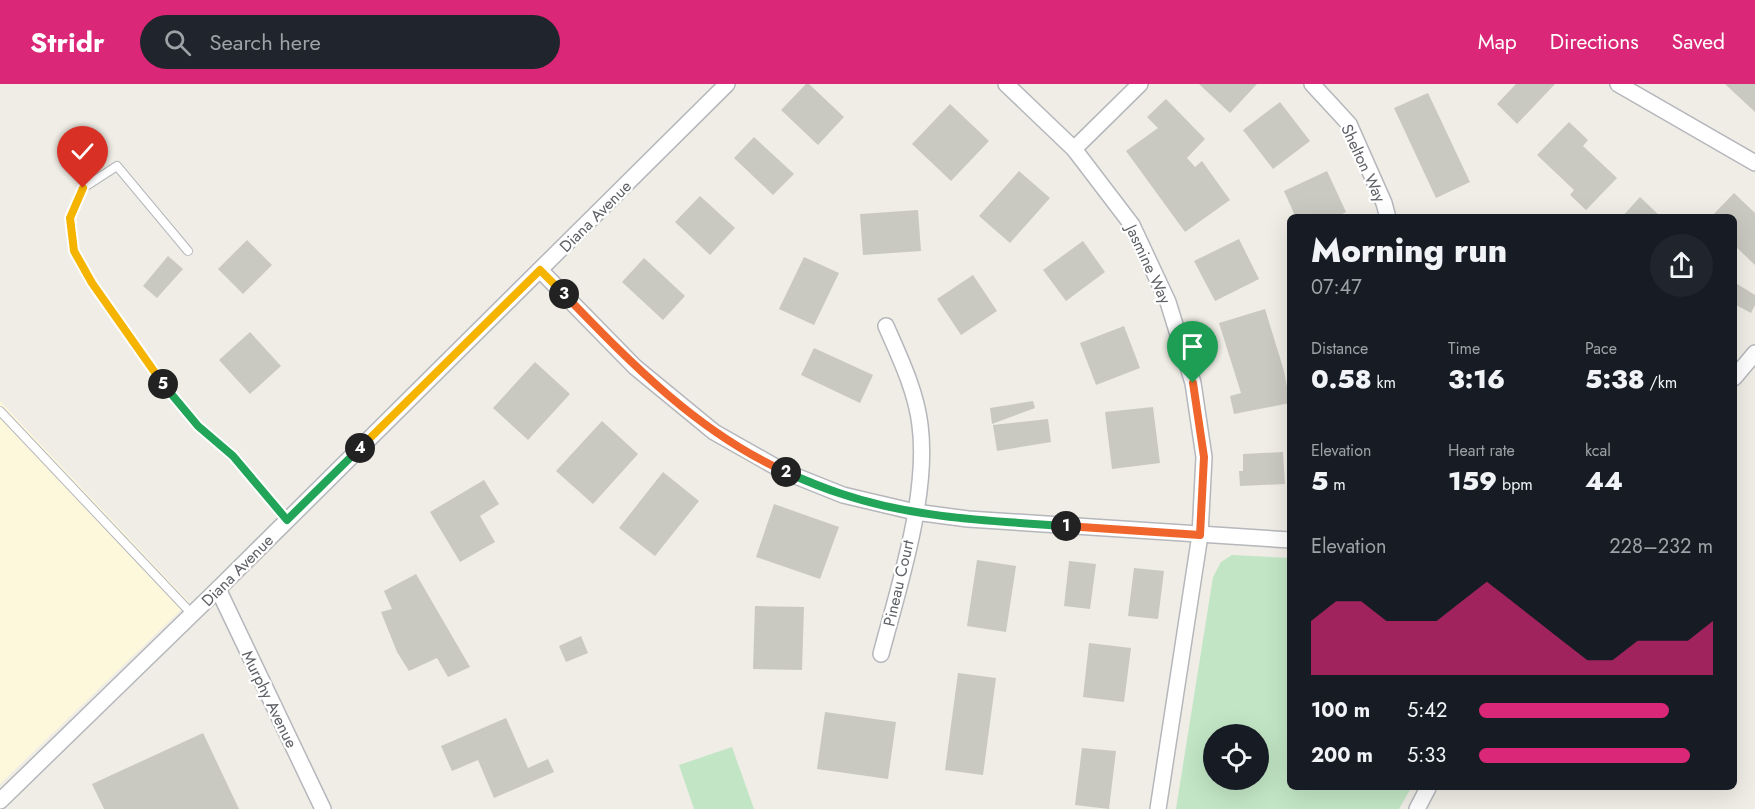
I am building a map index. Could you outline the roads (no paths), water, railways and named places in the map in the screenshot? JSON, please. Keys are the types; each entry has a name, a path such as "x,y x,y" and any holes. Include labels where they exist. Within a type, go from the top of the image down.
{"street":[{"name":"Diana Avenue","path":"0,801 218,589 727,84"},
{"name":"Jasmine Way","path":"1006,84 1074,149 1132,225 1168,302 1193,383 1204,457 1200,535 1158,809"},
{"path":"1074,149 1140,84"},
{"name":"Shelton Way","path":"1312,84 1349,124 1387,214"},
{"path":"1618,84 1755,163"},
{"path":"540,270 635,367 714,432 783,471 843,495 915,512 968,519 1287,540"},
{"name":"Pineau Court","path":"881,654 915,512 923,465 920,424 913,390 886,326"},
{"path":"1737,374 1755,353"},
{"name":"Murphy Avenue","path":"218,589 323,809"},
{"path":"1417,809 1427,790"}],"lane":[{"path":"188,251 117,166 83,188 70,218 74,251 92,283 164,385 198,426 233,456 287,520"},
{"path":"0,411 192,614"}]}
